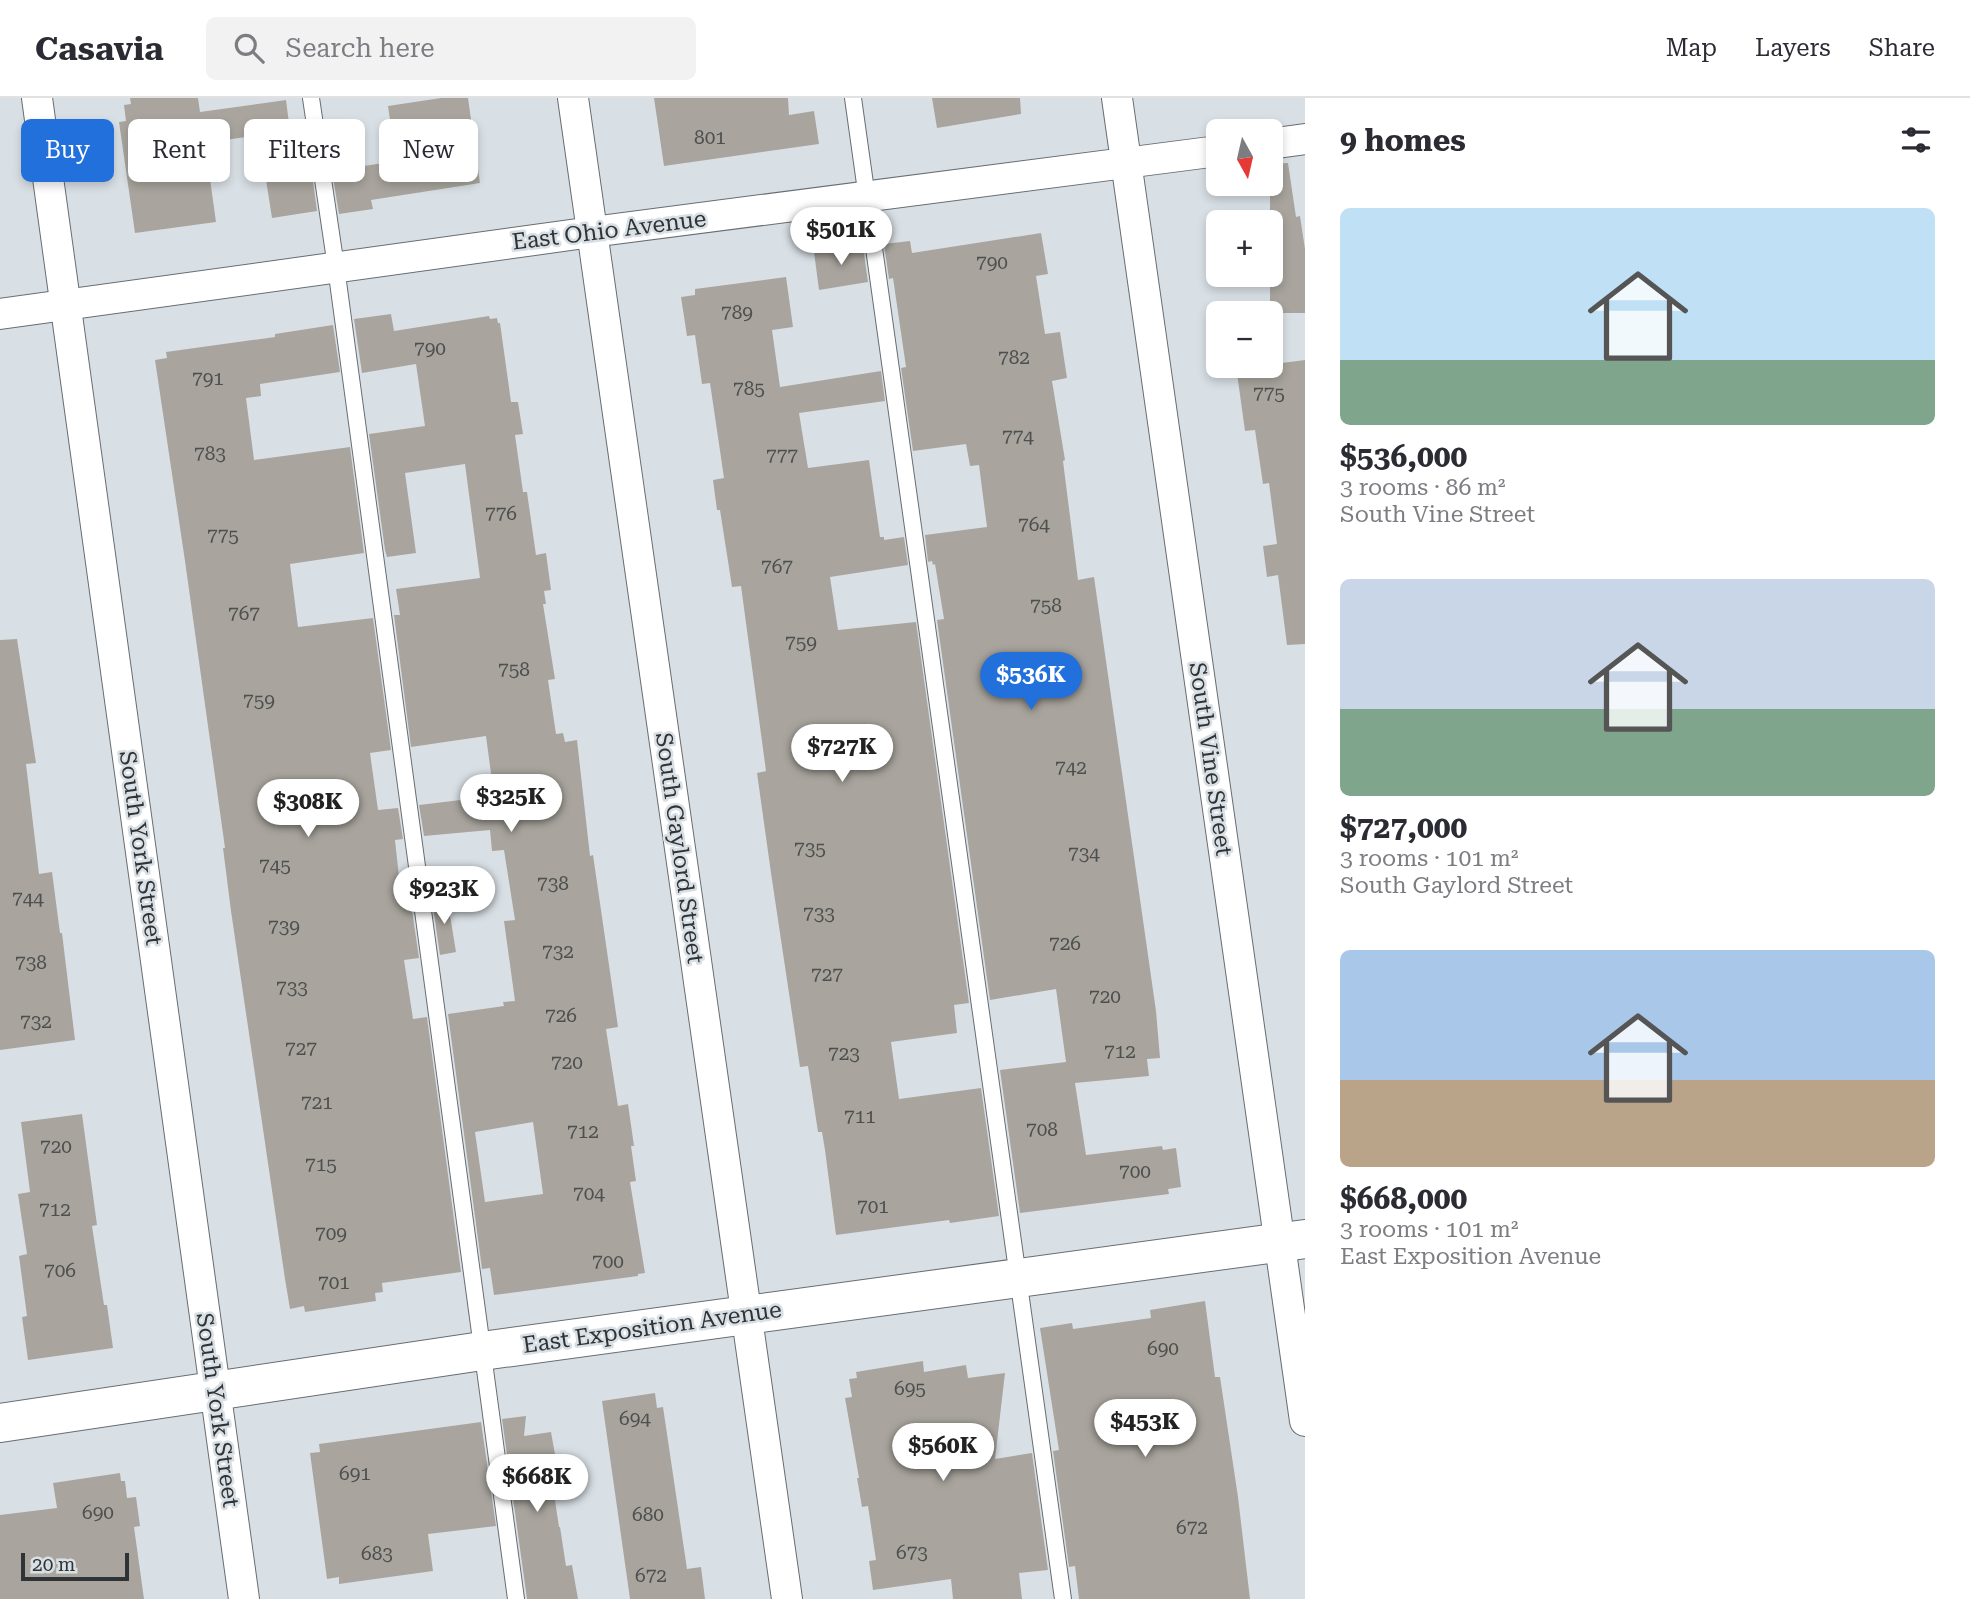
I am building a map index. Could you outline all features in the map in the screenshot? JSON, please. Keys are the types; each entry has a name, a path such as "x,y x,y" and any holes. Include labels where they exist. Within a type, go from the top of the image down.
{"street":[{"name":"South York Street","path":"37,98 244,1599"},
{"name":"South Gaylord Street","path":"573,98 787,1599"},
{"name":"South Vine Street","path":"1117,98 1293,1241 1305,1421"},
{"path":"1283,142 1305,139"},
{"name":"East Ohio Avenue","path":"0,314 592,232 1206,153"},
{"name":"East Exposition Avenue","path":"0,1423 482,1351 1018,1276 1293,1241"}],"lane":[{"path":"311,98 516,1599"},
{"path":"853,98 1063,1599"}],"building":[{"path":"130,98 198,98 200,112 286,100 288,119 244,119 244,137 230,139 230,119 128,119 128,182 210,182 216,222 135,233 119,122 126,121 124,105 131,104"},
{"path":"441,98 468,98 471,119 390,119 388,106"},
{"path":"654,98 788,98 789,115 814,111 819,144 664,166"},
{"path":"932,98 1020,98 1021,114 937,128"},
{"path":"1283,163 1288,163 1296,217 1300,216 1305,249 1305,313 1283,313 1283,301 1270,301 1270,287 1283,287 1283,210 1270,210 1270,196 1283,196"},
{"path":"379,164 379,182 478,182 478,169 480,183 371,200 373,209 339,214 334,182 365,182 365,166"},
{"path":"266,182 313,182 317,211 272,218"},
{"path":"1041,233 1048,274 1036,276 1045,334 1060,332 1067,378 1052,381 1065,460 1078,580 1094,577 1156,1011 1160,1058 1147,1059 1149,1076 1075,1083 1086,1155 1162,1146 1163,1150 1176,1148 1181,1187 1168,1189 1169,1194 1020,1213 1000,1070 1066,1062 1056,989 990,1000 937,620 944,619 935,564 928,562 925,535 987,527 979,465 970,466 966,444 913,451 901,368 906,367 893,278 889,279 884,244 910,241 912,253"},
{"path":"851,246 852,249 863,247 868,282 819,290 814,252"},
{"path":"786,277 793,327 772,330 780,387 881,371 885,401 799,413 808,468 869,460 880,537 884,537 884,540 904,537 908,565 830,577 838,630 916,622 969,1003 954,1005 957,1033 891,1042 899,1099 981,1088 999,1216 836,1235 825,1150 822,1132 818,1132 808,1066 800,1067 771,873 757,773 766,771 741,586 732,587 720,510 717,510 713,480 724,478 710,383 702,384 695,335 687,336 681,297 695,295 695,289"},
{"path":"391,314 394,331 489,316 490,319 497,318 500,323 511,402 518,402 523,434 515,435 523,492 527,492 536,555 546,553 551,590 544,591 546,604 543,604 555,679 548,680 556,734 563,733 565,742 577,740 590,856 593,855 618,1027 606,1029 618,1106 628,1104 634,1146 631,1146 636,1181 630,1182 645,1273 638,1276 494,1295 490,1268 482,1269 448,1014 504,1006 503,1002 515,1001 504,921 515,920 504,850 492,851 490,830 424,836 419,805 494,796 486,736 411,747 394,615 400,615 396,589 480,578 465,464 405,473 416,553 387,557 369,434 425,426 416,364 362,373 354,319","holes":["533,1122 543,1194 485,1202 475,1132"]},
{"path":"333,325 340,372 260,384 261,396 246,398 254,460 350,447 364,553 290,564 298,627 373,618 391,750 370,753 378,810 398,808 403,839 395,840 402,905 411,903 419,958 404,960 413,1019 427,1017 461,1272 382,1283 383,1292 375,1293 376,1301 305,1312 304,1306 290,1309 285,1279 155,360 167,358 166,352 275,337 275,334"},
{"path":"1305,360 1305,644 1287,645 1278,575 1267,577 1263,546 1277,544 1269,483 1263,484 1255,430 1245,431 1238,378 1283,378 1283,363"},
{"path":"17,639 36,763 26,764 39,874 52,872 75,1040 0,1050 0,640"},
{"path":"447,897 456,952 440,955 432,900"},
{"path":"82,1114 97,1225 92,1226 113,1348 28,1360 22,1317 27,1316 19,1256 27,1254 18,1194 30,1192 21,1122"},
{"path":"1205,1301 1215,1377 1220,1377 1250,1599 1079,1599 1075,1566 1069,1567 1053,1451 1059,1450 1040,1328 1072,1323 1073,1329 1151,1318 1150,1310"},
{"path":"923,1361 924,1372 966,1365 968,1378 1005,1373 995,1459 1032,1453 1048,1570 1019,1573 1022,1599 953,1599 951,1579 873,1590 869,1561 876,1560 868,1506 862,1507 845,1398 852,1397 849,1379 857,1378 856,1372"},
{"path":"655,1393 657,1408 663,1407 687,1569 701,1567 705,1599 630,1599 602,1401"},
{"path":"526,1416 524,1436 551,1432 556,1460 549,1460 559,1527 566,1566 572,1565 578,1599 527,1599 502,1419"},
{"path":"481,1422 496,1526 428,1534 433,1571 339,1584 339,1577 327,1579 310,1453 320,1452 319,1444"},
{"path":"120,1473 121,1481 125,1481 127,1498 136,1497 140,1526 134,1527 144,1599 0,1599 0,1515 57,1508 53,1483"}]}
